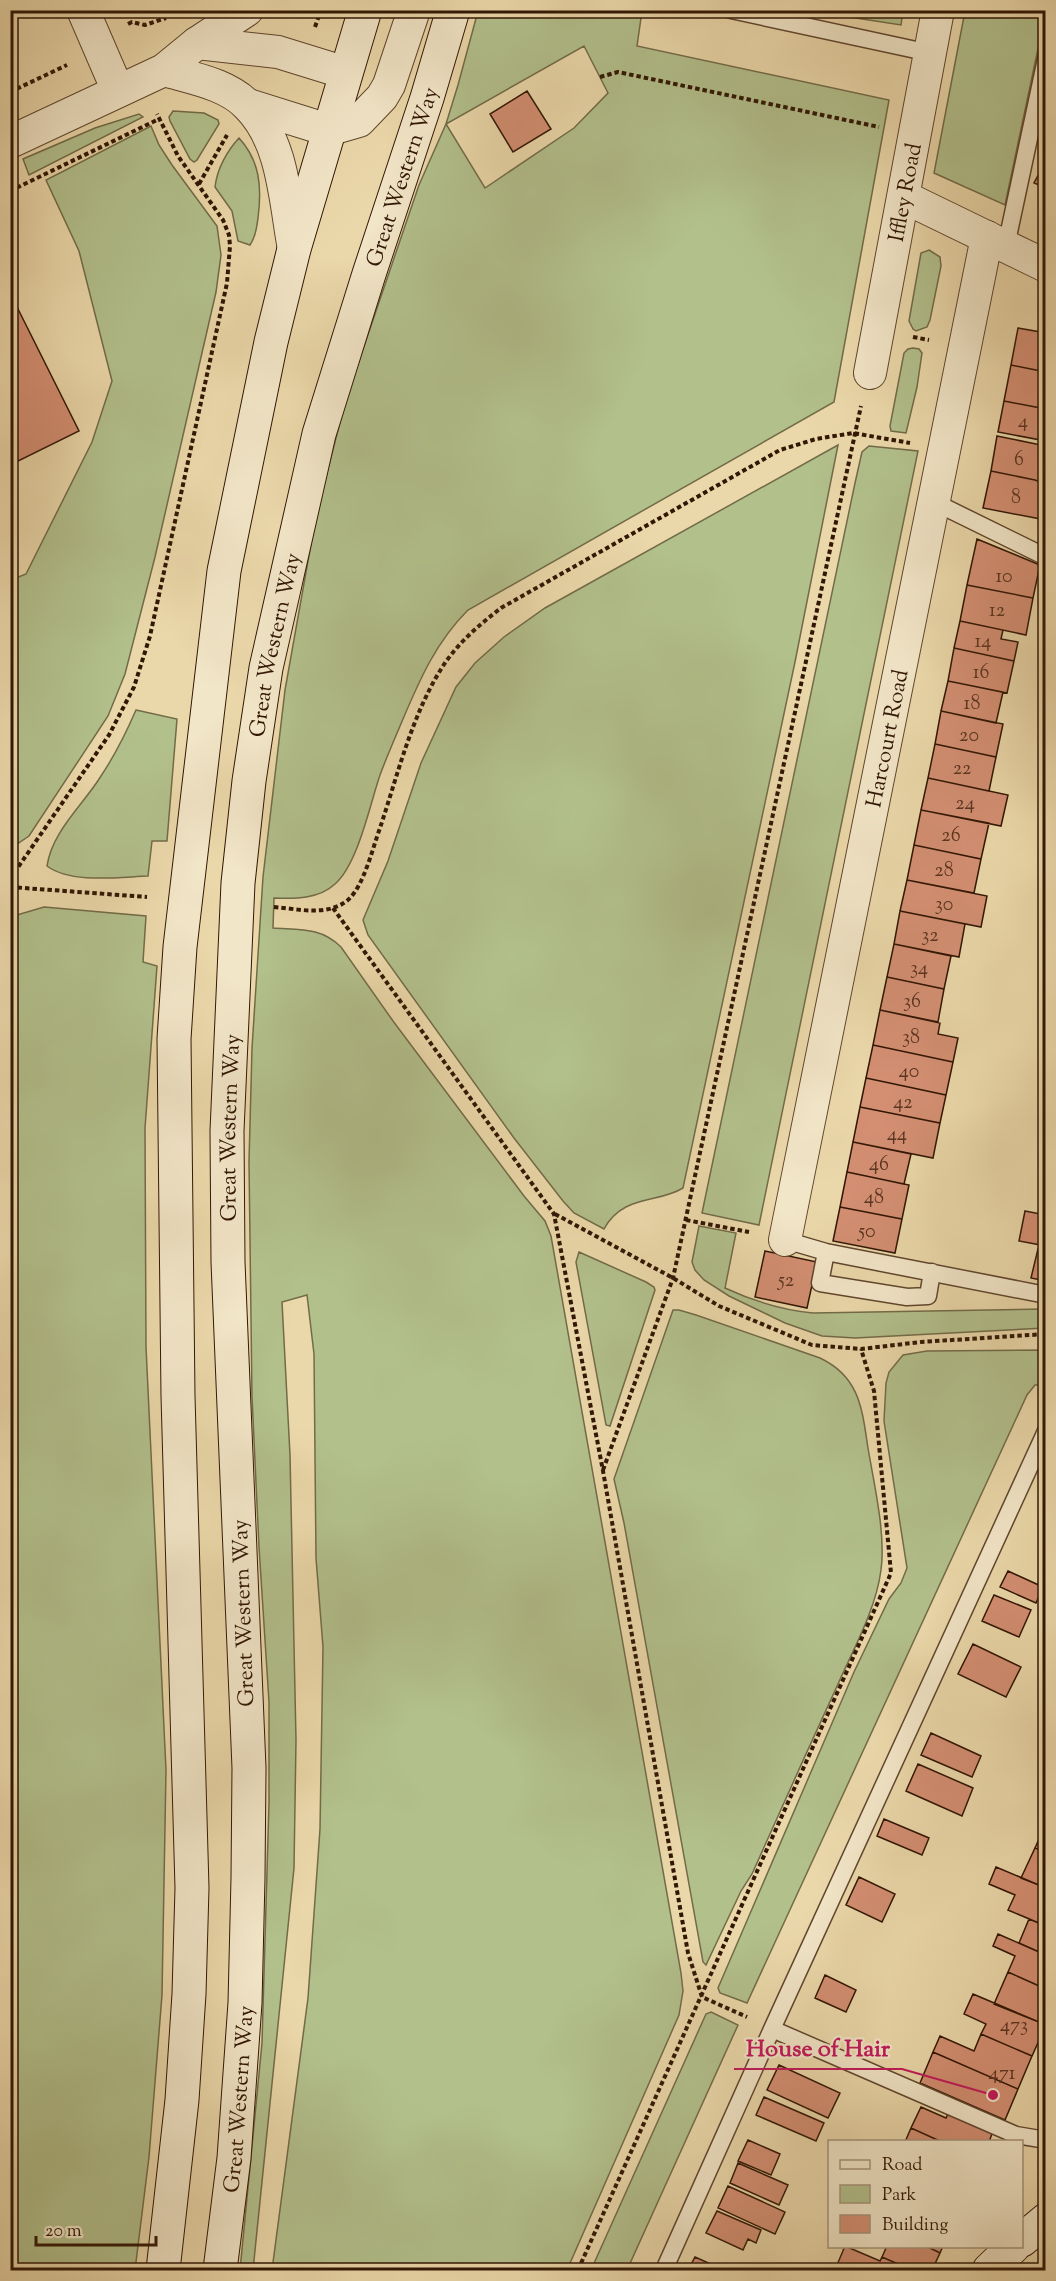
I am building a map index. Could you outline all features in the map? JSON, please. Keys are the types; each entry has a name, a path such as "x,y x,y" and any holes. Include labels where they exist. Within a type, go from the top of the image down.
{"main road":[{"path":"163,2271 182,2100 189,1994 192,1888 177,1396 174,1039 180,947 224,571 271,342 294,249 365,10"},
{"name":"Great Western Way","path":"220,2271 234,2157 244,2015 248,1867 249,1768 228,1250 227,1131 238,883 249,781 266,668 319,434 369,274 428,98 453,10"},
{"path":"1023,2239 1046,2220"},
{"path":"989,2271 1013,2248"}],"street":[{"path":"83,10 142,80 200,80 230,93 248,105 328,130 359,121 382,97 389,85 414,10"},
{"path":"10,142 142,80 247,10"},
{"name":"Iffley Road","path":"870,373 938,10"},
{"path":"197,43 278,52 346,73"},
{"path":"248,105 265,129 278,159 294,249"},
{"path":"904,197 1046,266"},
{"name":"Harcourt Road","path":"785,1239 965,346 996,241"}],"lane":[{"path":"732,10 930,53"},
{"path":"996,241 1046,59"},
{"path":"934,502 1046,557"},
{"path":"785,1239 826,1252 1046,1295"},
{"path":"826,1252 820,1283 907,1297 928,1296 932,1272"},
{"path":"664,2271 772,2029 1046,1431"},
{"path":"772,2029 1016,2135 1046,2140"}],"path":[{"path":"600,77 618,72 915,135"},
{"path":"10,879 109,735 134,687 150,636 227,283 230,246 229,235 223,220 217,208 186,169 159,119 142,80"},
{"path":"10,191 159,119"},
{"path":"878,331 965,346"},
{"path":"274,907 320,910 333,908 348,900 362,875 415,721 435,681 455,650 472,632 501,608 780,450 816,439 853,433 945,449"},
{"path":"603,1471 673,1278 853,433"},
{"path":"10,887 147,897"},
{"path":"333,908 554,1214 603,1471 688,1953 702,1997 772,2029"},
{"path":"554,1214 673,1278 719,1306 812,1345 861,1349 921,1342 1046,1334"},
{"path":"686,1220 785,1239"},
{"path":"578,2271 891,1573 874,1391 861,1349"}],"green space":[{"path":"478,11 642,11 637,46 889,100 834,402 468,610 438,648 416,690 380,775 357,848 343,875 322,893 298,898 274,898 273,928 318,933 341,947 393,1021 545,1221 551,1236 683,1991 679,2015 567,2270 272,2270 308,1998 320,1829 323,1647 316,1558 314,1354 307,1295 282,1302 290,1455 296,1740 294,1868 253,2270 240,2270 262,2043 269,1803 269,1702 252,1397 249,1162 252,1048 263,877 285,690 316,516 346,399 419,185 446,124","holes":["584,46 608,93 574,128 485,188 446,124"]},
{"path":"810,11 903,11 901,25"},
{"path":"965,11 1045,11 1045,23 1005,205 934,173"},
{"path":"173,111 204,113 218,120 219,124 194,162 190,159 170,121 169,117"},
{"path":"139,114 143,117 29,175 23,159 95,128"},
{"path":"151,126 159,145 172,165 217,226 221,255 216,292 155,557 125,674 108,716 29,836 11,848 11,580 26,574 92,442 112,381 79,251 46,180"},
{"path":"239,138 251,156 258,175 257,225 250,245 238,241 232,211 215,187 223,161"},
{"path":"929,250 940,257 941,266 930,320 927,327 916,331 909,321 921,253"},
{"path":"913,348 919,349 922,353 906,433 891,431 890,426 904,353"},
{"path":"838,445 795,662 683,1188 630,1205 612,1218 604,1229 574,1213 563,1201 514,1138 368,935 363,920 388,861 421,763 456,687 475,663 504,637 545,608"},
{"path":"869,446 918,451 759,1225 702,1213 855,483 862,452"},
{"path":"136,710 177,719 167,841 152,841 148,876 96,878 57,872 47,866 55,841 106,768"},
{"path":"44,907 146,916 143,962 157,966 145,1128 146,1347 166,1770 162,1995 149,2157 135,2270 11,2270 10,917"},
{"path":"699,1226 736,1233 725,1288 768,1304 813,1313 1045,1309 1045,1328 855,1338 822,1336 785,1323 729,1296 704,1280 695,1270 692,1262"},
{"path":"579,1252 646,1282 655,1290 610,1426 606,1425 576,1262"},
{"path":"673,1310 696,1315 820,1358 844,1375 857,1396 864,1420 882,1541 878,1585 864,1628 752,1874 741,1891 706,1965 703,1962 624,1523 614,1479"},
{"path":"1045,1350 1045,1385 1035,1385 1027,1395 747,2003 720,1993 718,1988 854,1672 889,1599 901,1583 907,1568 884,1421 886,1383 889,1372 903,1355 927,1351"},
{"path":"711,2012 738,2025 627,2270 591,2270 706,2014"}],"building":[{"path":"527,91 551,129 513,152 490,114"},
{"path":"1046,161 1046,188 1034,183"},
{"path":"10,293 79,431 10,465"},
{"path":"1018,328 1046,333 1046,372 1011,365"},
{"path":"1011,365 1046,372 1046,409 1004,401"},
{"path":"1004,401 1046,409 1046,441 998,432"},
{"path":"997,436 1046,446 1046,484 991,471"},
{"path":"991,471 1046,484 1046,520 983,508"},
{"path":"977,539 1040,565 1033,598 967,585"},
{"path":"967,585 1033,598 1026,635 960,621"},
{"path":"960,621 1003,630 1001,639 1018,642 1014,661 954,648"},
{"path":"954,648 1014,661 1007,693 948,681"},
{"path":"948,681 1003,692 996,723 941,711"},
{"path":"941,711 1003,724 996,757 935,744"},
{"path":"935,744 996,757 989,791 928,778"},
{"path":"928,778 1008,795 1001,826 921,810"},
{"path":"921,810 989,823 981,859 914,845"},
{"path":"914,845 981,859 974,893 907,880"},
{"path":"907,880 987,896 981,927 900,911"},
{"path":"900,911 965,924 959,957 894,944"},
{"path":"894,944 951,956 944,989 887,977"},
{"path":"887,977 944,989 938,1022 880,1010"},
{"path":"880,1010 940,1023 938,1034 958,1038 953,1062 873,1045"},
{"path":"873,1045 953,1062 946,1095 866,1078"},
{"path":"866,1078 946,1095 940,1123 860,1107"},
{"path":"860,1107 940,1123 933,1158 853,1142"},
{"path":"853,1142 911,1154 904,1184 847,1172"},
{"path":"847,1172 909,1185 902,1219 840,1207"},
{"path":"1046,1186 1046,1215 1039,1214"},
{"path":"840,1207 902,1219 895,1253 833,1241"},
{"path":"1025,1211 1046,1215 1046,1246 1019,1241"},
{"path":"1038,1249 1046,1251 1046,1281 1031,1278"},
{"path":"765,1251 817,1262 807,1308 755,1297"},
{"path":"1008,1571 1043,1587 1036,1603 1000,1587"},
{"path":"994,1595 1031,1610 1019,1637 982,1621"},
{"path":"973,1644 1021,1667 1006,1697 958,1674"},
{"path":"931,1733 981,1756 972,1777 921,1755"},
{"path":"918,1764 973,1788 962,1816 906,1791"},
{"path":"884,1819 929,1838 922,1855 877,1836"},
{"path":"1046,1823 1046,1852 1035,1848"},
{"path":"1035,1848 1046,1852 1046,1888 1021,1878"},
{"path":"996,1867 1046,1888 1046,1926 1008,1910 1015,1895 989,1884"},
{"path":"859,1877 895,1894 882,1922 846,1905"},
{"path":"1029,1919 1046,1926 1046,1955 1019,1943"},
{"path":"998,1934 1046,1955 1046,1989 1008,1972 1015,1956 993,1946"},
{"path":"1008,1972 1046,1989 1046,2025 994,2004"},
{"path":"825,1975 856,1990 846,2012 815,1998"},
{"path":"973,1994 1046,2025 1032,2056 981,2034 986,2024 964,2014"},
{"path":"981,2034 1032,2056 1018,2089 933,2052 940,2036 974,2051"},
{"path":"933,2052 1018,2089 1005,2120 920,2083"},
{"path":"779,2065 840,2093 828,2118 767,2090"},
{"path":"764,2097 824,2123 816,2141 756,2115"},
{"path":"921,2107 946,2118 949,2112 993,2131 990,2140 938,2140 911,2128"},
{"path":"911,2128 938,2140 906,2140"},
{"path":"748,2140 780,2154 771,2175 738,2161"},
{"path":"738,2163 788,2185 779,2205 730,2183"},
{"path":"728,2186 785,2212 775,2234 718,2208"},
{"path":"717,2211 761,2230 756,2243 748,2239 743,2250 706,2233"},
{"path":"844,2248 850,2248 880,2261 882,2257 912,2270 850,2270 837,2265"},
{"path":"886,2248 930,2248 940,2253 932,2270 912,2270 882,2257"},
{"path":"930,2248 942,2248 940,2253"},
{"path":"695,2257 724,2270 688,2270"},
{"path":"837,2265 850,2270 834,2270"}],"place":[{"name":"House of Hair","path":"993,2095"}]}
